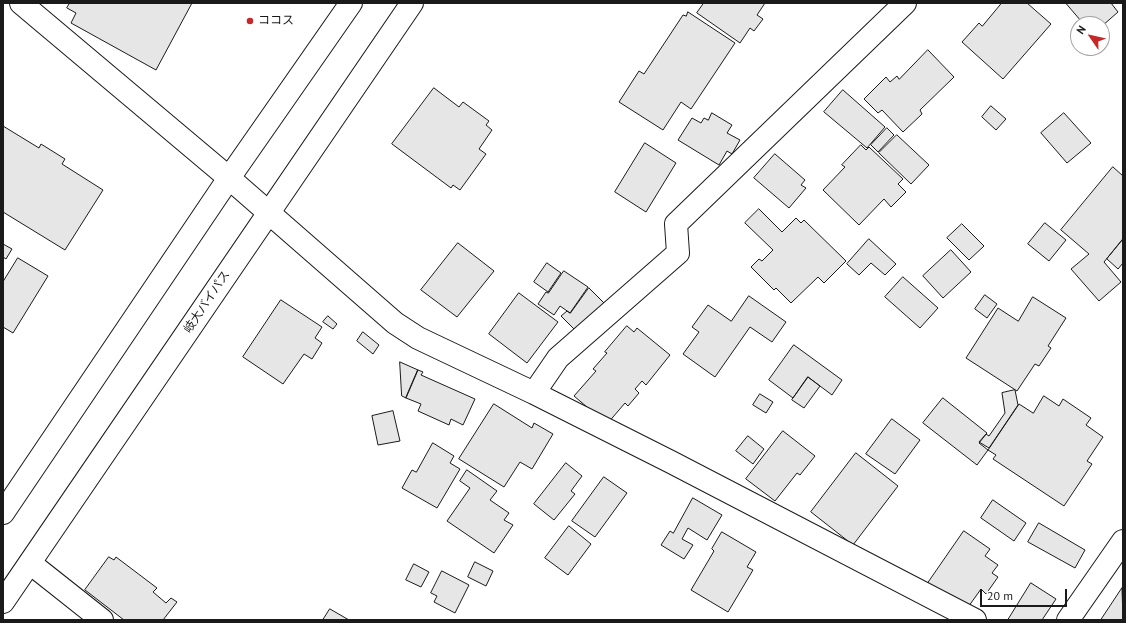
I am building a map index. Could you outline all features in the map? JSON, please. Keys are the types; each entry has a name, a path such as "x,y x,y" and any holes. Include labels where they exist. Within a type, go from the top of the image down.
{"main road":[{"path":"21,3 229,178 395,323 418,338 534,393 974,620"},
{"path":"3,513 229,178 351,3"},
{"name":"岐大バイパス","path":"3,602 412,3"},
{"path":"534,393 558,358 678,253 676,224 905,3"},
{"path":"1068,620 1123,541"},
{"path":"30,563 102,620"}],"building":[{"path":"70,3 192,3 156,70 71,23 76,13 67,8"},
{"path":"704,3 765,3 757,15 763,19 754,31 750,28 740,43 697,13"},
{"path":"1002,3 1027,3 1051,24 1003,79 962,42 979,23 982,26"},
{"path":"1066,3 1111,3 1118,12 1110,19 1110,16 1077,16"},
{"path":"688,12 735,43 691,109 681,102 663,130 619,102 639,71 644,74 683,15 686,16"},
{"path":"928,50 954,77 920,110 922,114 903,132 882,110 878,113 864,99 886,77 890,82 897,76 899,79"},
{"path":"434,88 459,107 463,102 489,121 486,125 492,130 479,149 486,154 460,190 453,185 451,188 392,144"},
{"path":"843,90 885,127 867,148 824,112"},
{"path":"991,106 1006,119 996,130 982,117"},
{"path":"712,113 732,125 727,133 740,140 732,154 727,151 719,165 678,140 692,118 701,123 704,118 708,120"},
{"path":"1064,113 1091,143 1067,163 1041,133"},
{"path":"3,126 39,148 41,144 65,159 62,164 103,190 65,250 3,212"},
{"path":"887,128 894,135 878,152 871,145"},
{"path":"897,135 929,165 911,184 879,153"},
{"path":"645,143 676,163 646,212 615,192"},
{"path":"861,145 866,150 869,147 903,179 898,184 906,192 891,207 884,199 859,225 823,190 845,167 842,165"},
{"path":"775,154 805,180 801,185 806,188 789,208 754,178"},
{"path":"1113,167 1123,176 1123,239 1104,262 1121,282 1099,301 1071,269 1089,254 1061,230"},
{"path":"759,209 782,232 796,218 801,223 804,220 846,261 824,283 818,277 791,303 776,288 774,290 751,267 759,259 762,261 773,250 745,223"},
{"path":"1045,223 1066,240 1049,261 1028,244"},
{"path":"962,224 984,246 969,260 947,238"},
{"path":"869,239 896,264 885,275 871,263 859,275 847,264"},
{"path":"1123,239 1123,263 1118,269 1107,259"},
{"path":"458,243 494,271 457,317 421,290"},
{"path":"3,244 12,249 6,259 3,257"},
{"path":"951,250 971,272 943,298 923,276"},
{"path":"18,258 48,276 13,333 3,327 3,282"},
{"path":"547,263 561,273 548,292 534,282"},
{"path":"564,271 588,287 570,313 560,306 554,315 538,304"},
{"path":"903,277 938,308 920,328 885,297"},
{"path":"589,288 609,308 580,335 561,316 567,311 570,313"},
{"path":"519,293 558,322 527,363 489,334"},
{"path":"985,295 997,304 987,318 975,309"},
{"path":"749,296 786,322 772,342 750,327 715,377 683,354 699,332 692,327 708,305 731,321"},
{"path":"1033,297 1066,318 1048,346 1051,348 1039,366 1035,364 1017,391 966,358 998,308 1018,321"},
{"path":"281,300 322,327 315,338 322,343 312,359 304,354 283,384 243,357"},
{"path":"328,316 337,324 333,329 323,322"},
{"path":"627,326 634,332 637,328 670,355 646,385 642,381 635,389 639,393 628,406 625,403 607,424 574,396 596,371 593,369"},
{"path":"363,332 379,345 373,354 357,341"},
{"path":"794,345 842,380 832,395 808,377 793,398 769,380"},
{"path":"400,362 418,370 406,398 402,396"},
{"path":"418,370 423,372 421,375 475,399 463,425 451,419 449,425 418,411 421,404 406,398"},
{"path":"808,377 820,386 804,408 792,400"},
{"path":"1015,390 1018,405 989,448 979,442 986,434 989,436 1005,413 1002,393"},
{"path":"760,394 773,402 766,413 753,405"},
{"path":"1044,396 1059,406 1063,399 1091,418 1086,425 1103,437 1087,461 1092,464 1064,506 993,459 996,455 988,450 1019,404 1033,413"},
{"path":"943,398 987,433 979,443 988,450 977,465 923,423"},
{"path":"494,404 532,428 534,423 553,434 532,469 520,462 504,487 459,459"},
{"path":"393,411 400,441 378,445 372,416"},
{"path":"892,419 920,440 895,474 866,454"},
{"path":"783,431 815,456 800,475 797,473 775,501 746,479"},
{"path":"748,436 764,449 753,464 736,451"},
{"path":"433,443 454,456 450,463 460,469 437,508 402,488 412,470 416,472"},
{"path":"856,453 898,486 853,545 811,512"},
{"path":"566,463 582,476 571,491 575,494 554,520 534,504"},
{"path":"467,470 497,491 490,500 509,513 504,520 513,525 494,553 447,521 470,488 460,481"},
{"path":"604,477 627,493 595,537 572,521"},
{"path":"693,498 722,515 707,540 688,528 682,539 693,545 684,559 661,545 670,531 673,533"},
{"path":"993,500 1026,523 1014,541 981,518"},
{"path":"1039,523 1085,550 1075,568 1028,542"},
{"path":"569,526 591,544 568,575 545,558"},
{"path":"964,531 990,549 985,556 998,565 992,573 998,577 986,594 981,589 966,610 928,583"},
{"path":"722,532 756,552 747,567 753,570 728,612 691,590 714,551 712,549"},
{"path":"109,557 114,560 116,557 157,588 153,592 166,603 171,598 177,602 163,620 124,620 85,590"},
{"path":"475,562 493,571 486,586 468,577"},
{"path":"414,564 429,572 421,587 406,580"},
{"path":"442,571 469,585 455,613 434,602 437,596 431,593"},
{"path":"1031,583 1056,599 1042,620 1008,620"},
{"path":"1122,588 1123,620 1101,620"},
{"path":"330,609 349,620 323,620"}],"place":[{"name":"ココス","path":"250,21"}]}
